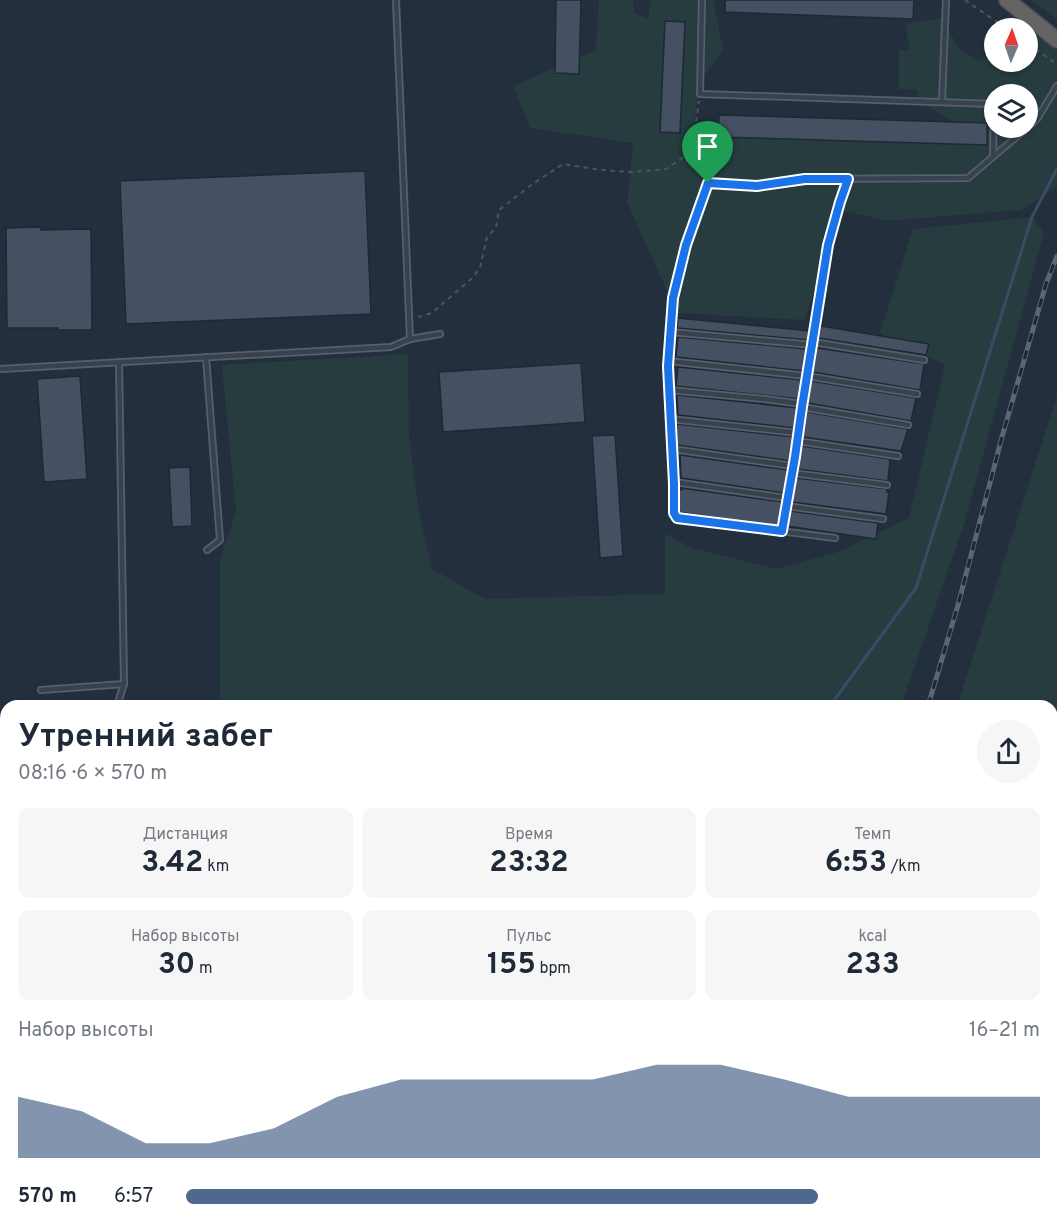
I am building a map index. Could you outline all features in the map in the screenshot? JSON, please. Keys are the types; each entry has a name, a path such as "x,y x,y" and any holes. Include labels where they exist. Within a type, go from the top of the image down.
{"highway":[{"path":"1007,0 1057,40"}],"lane":[{"path":"396,0 410,339"},
{"path":"702,0 700,94 994,104 993,156"},
{"path":"942,101 946,0"},
{"path":"1038,116 1057,86"},
{"path":"835,538 677,518 674,513 668,361 673,298 694,221 708,183 757,186 805,179 968,178 1014,138"},
{"path":"782,531 828,245 848,179"},
{"path":"670,332 813,343 924,360"},
{"path":"0,369 391,347 410,339 440,334"},
{"path":"206,357 220,540 207,550"},
{"path":"668,361 807,376 917,393"},
{"path":"119,362 124,684 119,700"},
{"path":"669,390 765,399 908,425"},
{"path":"670,419 798,433"},
{"path":"797,441 898,456"},
{"path":"672,449 793,466"},
{"path":"792,473 887,485"},
{"path":"674,482 787,498"},
{"path":"786,506 883,519"},
{"path":"41,690 124,684"}],"path":[{"path":"964,0 991,18"},
{"path":"1038,51 1057,64"},
{"path":"700,94 692,151 708,183"},
{"path":"409,320 432,313 471,279 480,268 487,237 496,228 499,210 563,164 633,172 666,169 692,151"}],"green space":[{"path":"599,0 633,0 634,13 648,18 651,0 713,0 723,50 699,82 693,134 991,145 919,101 917,90 899,89 899,50 910,50 905,24 941,18 959,48 979,61 984,57 984,72 1038,72 1038,18 1057,37 1057,186 1021,210 885,221 839,209 805,320 677,313 627,202 633,143 530,128 513,86 596,50"},
{"path":"1031,0 1057,0 1057,19"},
{"path":"1032,217 1044,233 964,524 903,700 220,699 220,560 236,512 222,365 408,354 409,436 419,513 432,569 485,599 665,594 665,533 691,548 776,569 838,552 909,518 945,365 880,333 913,229"},
{"path":"1057,396 1057,700 959,700"}],"building":[{"path":"556,0 581,0 579,74 555,73"},
{"path":"725,0 914,0 913,19 725,12"},
{"path":"665,21 685,22 680,133 660,132"},
{"path":"719,115 984,123 984,138 987,138 987,145 718,137"},
{"path":"365,171 371,314 126,324 120,181"},
{"path":"41,227 41,230 91,229 92,330 7,328 6,228"},
{"path":"678,318 810,331 809,340 677,328"},
{"path":"821,326 929,344 926,355 818,338"},
{"path":"678,337 807,349 804,371 676,357"},
{"path":"817,348 924,364 920,390 813,372"},
{"path":"581,363 585,422 443,432 439,372"},
{"path":"678,367 802,380 799,399 676,386"},
{"path":"80,376 87,479 44,482 37,379"},
{"path":"811,381 916,398 911,421 808,403"},
{"path":"677,395 798,408 795,428 678,415"},
{"path":"807,412 908,429 901,451 803,437"},
{"path":"677,424 794,437 790,461 677,445"},
{"path":"615,435 623,556 600,558 592,436"},
{"path":"801,446 890,459 888,481 797,469"},
{"path":"680,455 788,470 784,493 681,478"},
{"path":"190,467 192,526 172,527 169,468"},
{"path":"796,478 887,489 889,492 886,514 792,502"},
{"path":"681,488 783,502 779,524 778,526 766,525 678,512"},
{"path":"790,511 878,523 876,539 787,526"}],"waterway":[{"path":"834,700 916,588 1032,217 1057,169"}],"railway":[{"path":"930,700 958,605 1002,437 1046,284 1057,256"}],"route":[{"path":"805,179 848,179 828,245 782,531 677,518 674,513 668,366 673,298 686,245 708,183 757,186 805,179"}]}
